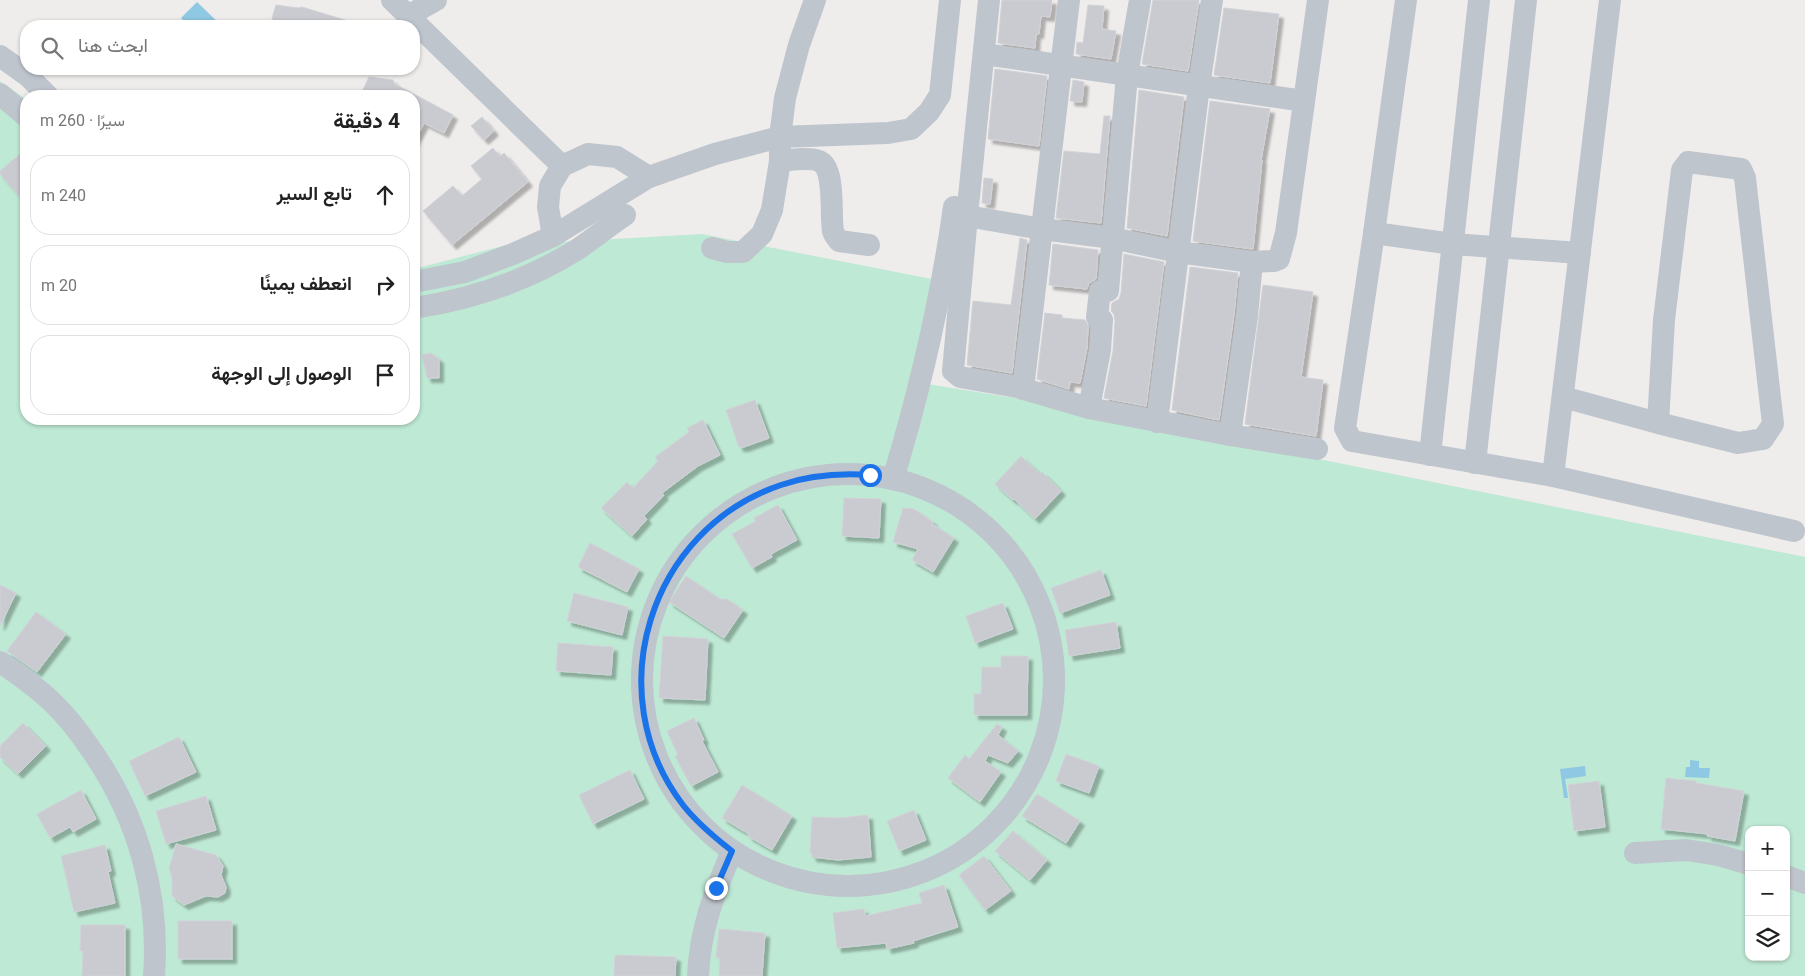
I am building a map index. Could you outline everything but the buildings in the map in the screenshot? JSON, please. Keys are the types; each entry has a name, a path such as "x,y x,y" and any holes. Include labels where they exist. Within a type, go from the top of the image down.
{"street":[{"path":"392,0 412,20"},
{"path":"408,16 436,0"},
{"path":"712,248 727,252 742,252 762,234 772,210 780,161 780,137 785,98 799,45 815,0"},
{"path":"420,281 465,272 554,236 649,177 715,154 780,137 888,133 911,128 929,112 940,95 950,0"},
{"path":"893,479 910,424 938,299 959,169 979,0"},
{"path":"989,0 953,371 960,376 1022,389 1089,408 1157,422 1317,449"},
{"path":"1022,389 1069,0"},
{"path":"1089,408 1102,330 1102,320 1097,317 1100,291 1108,291 1127,75 1140,0"},
{"path":"1157,422 1199,86 1212,0"},
{"path":"967,216 1042,229 1112,238 1178,252 1252,262 1274,262 1279,259 1286,233 1318,0"},
{"path":"1406,0 1345,428 1352,441 1553,476 1794,530"},
{"path":"1430,455 1479,0"},
{"path":"1475,463 1526,0"},
{"path":"1553,476 1610,0"},
{"path":"420,28 562,166"},
{"path":"984,54 1304,101"},
{"path":"0,56 20,70"},
{"path":"27,75 42,90"},
{"path":"0,94 20,111"},
{"path":"554,236 548,207 550,186 562,166 588,154 617,157 649,177"},
{"path":"780,161 798,159 819,161 825,166 830,182 833,233 840,241 868,245"},
{"path":"1563,396 1658,424 1738,443 1763,439 1773,424 1745,178 1741,169 1688,162 1682,170 1664,320 1658,424"},
{"path":"420,307 441,304 493,289 538,271 579,248 625,215"},
{"path":"1374,233 1453,244 1580,253"},
{"path":"1230,435 1247,316 1252,262"},
{"path":"855,474 893,479 923,488 952,502 978,519 1001,541 1020,566 1036,593 1047,623 1053,654 1054,693 1052,716 1044,747 1031,776 1019,796 994,826 970,846 943,863 914,876 875,884 852,886 820,884 789,878 767,870 732,851 697,822 682,804 670,785 651,744 642,707 640,676 646,631 662,588 674,568 702,533 720,518 758,494 780,485 824,475 855,474"},
{"path":"0,662 52,701 77,730 111,779 125,806 147,871 153,906 155,938 154,976"},
{"path":"1635,853 1686,850 1718,855 1745,863"},
{"path":"698,976 701,948 710,905 732,851"},
{"path":"1790,877 1805,883"}],"green space":[{"path":"0,81 20,95 20,425 420,425 420,267 506,245 702,234 942,281 927,384 1015,398 1805,557 1805,976 0,976"}],"water":[{"path":"197,2 216,20 183,20 181,18"},
{"path":"1690,760 1699,761 1699,768 1710,768 1709,778 1685,777 1686,767 1690,767"},
{"path":"1585,766 1586,776 1565,779 1568,798 1564,798 1560,769"}],"route":[{"path":"716,888 732,851 697,822 682,804 659,765 645,722 640,676 646,631 653,609 662,588 687,550 702,533 738,505 780,485 802,479 824,475 870,475"}]}
